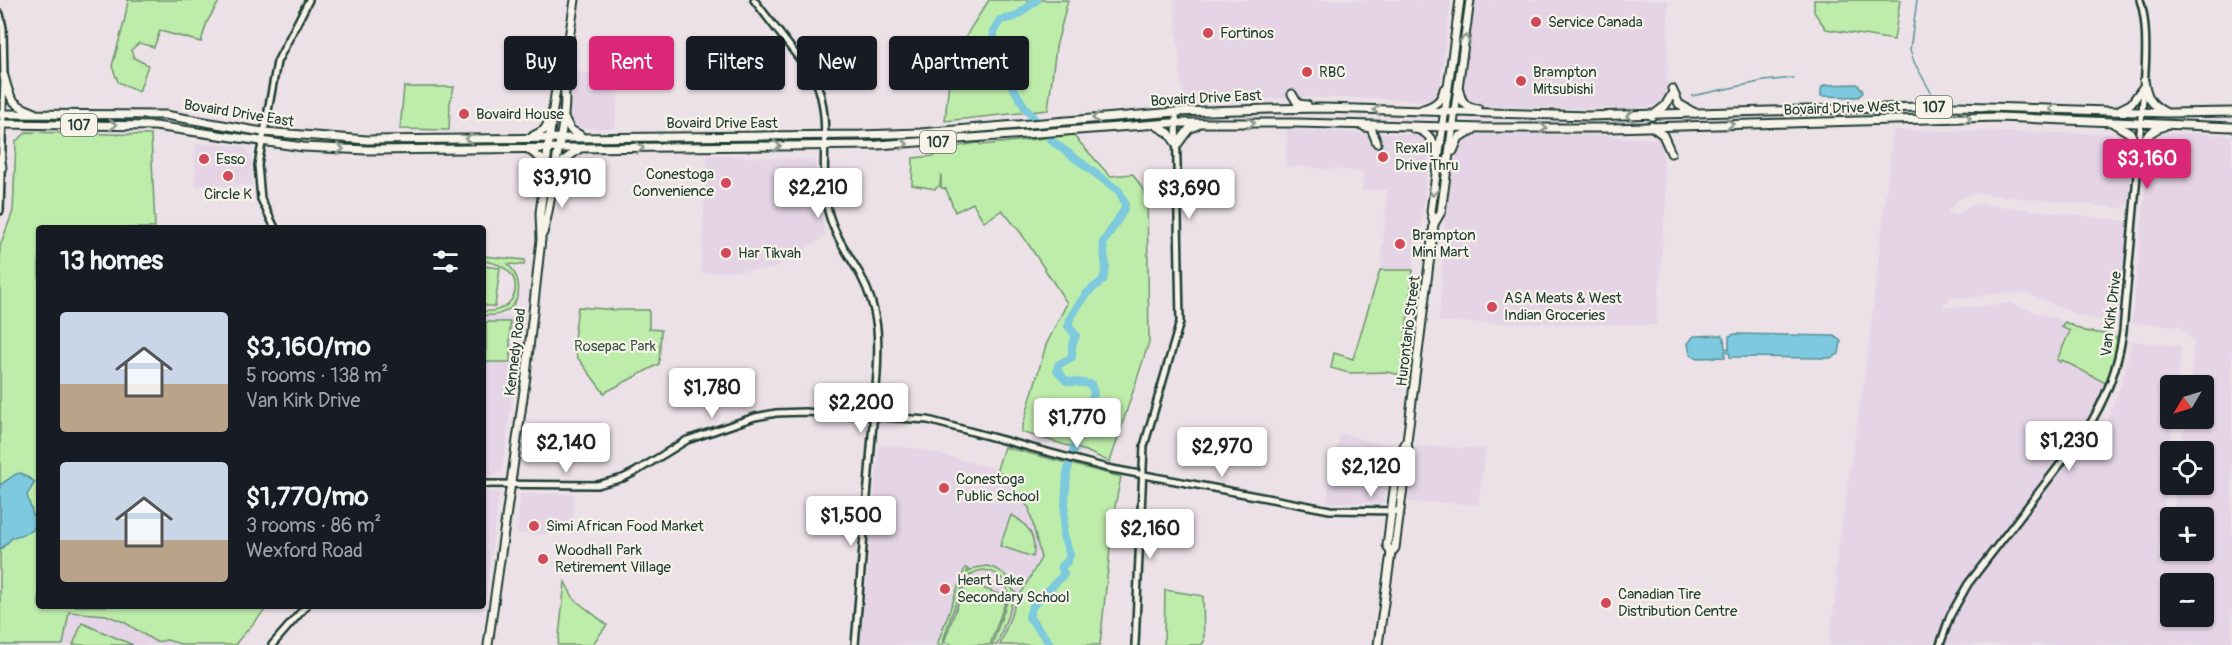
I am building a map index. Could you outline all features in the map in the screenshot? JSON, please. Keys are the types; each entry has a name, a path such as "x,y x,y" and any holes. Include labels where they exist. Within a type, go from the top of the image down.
{"main road":[{"path":"569,36 575,0"},
{"name":"Hurontario Street","path":"1378,645 1391,553 1388,545 1396,511 1401,447 1407,441 1434,224 1431,211 1460,0"},
{"name":"Hurontario Street","path":"1434,224 1441,212 1470,0"},
{"path":"0,87 4,76"},
{"path":"4,76 13,102 38,114"},
{"path":"1416,111 1430,107 1439,100 1449,76"},
{"path":"1459,78 1463,102 1468,107 1483,109 1489,113"},
{"path":"2112,111 2127,108 2137,98 2144,83"},
{"path":"2144,83 2149,100 2168,113"},
{"path":"541,239 540,213 556,90"},
{"path":"541,239 548,215 564,115 566,90"},
{"path":"1652,116 1665,106 1672,92 1679,104 1698,114"},
{"path":"1269,109 1285,106 1292,94 1298,104 1315,108"},
{"name":"Bovaird Drive West","path":"1455,112 1652,116 1958,106 2168,113 2232,112"},
{"name":"Bovaird Drive East","path":"2,114 165,115 264,132 367,140 920,133 1176,112 1315,108 1444,111"},
{"path":"528,137 544,130 553,109"},
{"name":"107","path":"1444,111 1455,112"},
{"path":"564,115 567,126 575,134 588,137"},
{"name":"Bovaird Drive West","path":"1453,127 1611,128 1998,117 2232,127"},
{"path":"2111,122 2131,134 2139,155"},
{"path":"2139,146 2157,128 2173,123"},
{"name":"Bovaird Drive East","path":"1,124 155,126 303,147 367,150 926,143 1152,124 1442,127"},
{"path":"1152,124 1167,131 1177,145 1189,129 1200,124"},
{"path":"1360,125 1371,128 1377,143"},
{"path":"1401,126 1405,129 1420,130 1429,136 1438,159"},
{"path":"1651,126 1663,135 1671,153"},
{"name":"107","path":"1442,127 1453,127"},
{"path":"1448,163 1452,159 1454,146 1459,137 1467,132 1485,128"},
{"path":"526,148 540,158 546,168"},
{"path":"555,171 566,159 582,148"},
{"path":"0,158 2,167"},
{"name":"Kennedy Road","path":"488,645 526,376 541,239"}],"street":[{"path":"273,225 264,209 259,190 258,165 277,62 309,0"},
{"path":"754,0 815,79 824,104 825,196 831,222 866,287 876,316 879,345 855,645"},
{"name":"Van Kirk Drive","path":"1940,645 1953,610 1968,584 2085,432 2113,381 2123,331 2139,155 2144,83 2144,19 2140,0"},
{"path":"0,14 4,76 0,212"},
{"path":"1134,645 1147,435 1180,322 1176,112"},
{"path":"486,484 597,485 629,475 687,440 755,417 776,413 805,412 911,417 1094,465 1144,475 1330,510 1396,511"},
{"path":"272,645 303,609"}],"shaded area":[{"path":"1174,0 1451,0 1439,94 1433,100 1306,97 1190,102 1182,89"},
{"path":"1475,0 1668,0 1667,94 1664,101 1662,104 1632,109 1475,106 1468,103 1463,91"},
{"path":"577,72 589,73 589,90 619,90 615,128 580,128 570,122 568,115 573,90 577,90"},
{"path":"1287,129 1419,134 1428,141 1424,201 1420,232 1416,237 1413,270 1381,270 1387,190 1362,190 1363,171 1286,166"},
{"path":"1893,130 2120,134 2129,139 2132,146 2129,202 2123,208 1974,193 1959,199 1947,212 1956,216 1968,206 1981,204 2128,221 2119,324 2083,317 2029,294 2005,293 1966,298 1951,297 1942,307 1975,307 2010,303 2084,331 2117,337 2115,357 2107,384 2096,408 2085,424 2096,434 2108,417 2123,379 2132,341 2178,346 2181,350 2178,375 2160,375 2160,429 2173,429 2171,441 2160,441 2160,495 2165,495 2164,507 2160,507 2158,557 2160,561 2214,561 2214,507 2174,507 2176,495 2214,495 2214,441 2183,441 2184,429 2214,429 2214,375 2191,375 2194,342 2180,326 2132,323 2150,143 2164,133 2232,135 2232,645 1829,645 1838,577 1834,576 1869,345"},
{"path":"1470,134 1588,135 1662,139 1666,200 1656,325 1439,322 1445,218 1455,156 1459,142"},
{"path":"196,144 245,148 251,156 252,185 195,186"},
{"path":"707,155 815,160 817,200 826,236 772,269 701,273"},
{"path":"525,311 502,470 486,476 486,315 519,317"},
{"path":"1340,433 1374,443 1391,445 1383,503 1326,502"},
{"path":"879,445 919,449 997,469 1029,508 1041,558 1015,604 1000,645 861,645"},
{"path":"1414,446 1486,449 1478,504 1409,502 1406,494 1413,470 1411,464"},
{"path":"486,491 499,493 486,595"},
{"path":"520,494 574,494 573,530 568,530 565,534 517,534"},
{"path":"69,612 106,615 124,622 156,642 167,640 184,645 63,645"}],"green space":[{"path":"128,0 220,0 207,22 201,42 160,31 154,47 139,43 131,50 134,58 148,65 139,92 118,82 112,66"},
{"path":"989,0 1068,0 1056,47 1048,110 945,121 948,90 1029,90 1029,36 967,36"},
{"path":"1814,0 1900,0 1894,40 1826,29 1814,12"},
{"path":"404,87 454,87 450,103 449,130 400,129"},
{"path":"27,132 151,135 155,225 36,225 36,609 265,609 236,643 237,645 184,645 167,640 156,642 124,622 106,615 69,612 63,645 0,645 0,246 13,211 16,141"},
{"path":"1073,135 1110,176 1133,174 1147,196 1149,342 1110,462 1086,451 1021,432 1046,345 1067,303 1021,233 1002,210 984,222 973,203 955,212 946,189 941,188 941,174 940,185 935,189 912,185 913,158 934,156 933,151 977,143 982,145"},
{"path":"486,256 525,260 524,265 508,264 515,273 518,283 516,300 504,312 486,315 486,311 506,306 515,289 514,280 509,271 486,262"},
{"path":"486,266 500,268 495,307 486,306"},
{"path":"1380,270 1413,270 1401,375 1387,372 1349,373 1331,368 1334,353 1353,359"},
{"name":"Rosepac Park","path":"578,307 649,310 649,329 661,330 659,364 604,393 577,357 573,346"},
{"path":"486,322 510,322 510,362 486,362"},
{"path":"2065,322 2084,331 2113,335 2118,340 2107,384 2062,360 2060,362 2057,360 2070,331 2061,327"},
{"path":"1004,447 1121,477 1114,511 1100,645 1000,645 1015,604 1041,558 1029,508 997,469"},
{"path":"1011,515 1022,522 1030,532 1034,544 1033,557 1000,546"},
{"path":"987,566 1004,574 1010,581 1013,591 1016,592 997,645 992,645 1008,599 1008,591 1005,583 995,573 981,570 967,578 953,610 943,645 937,645 965,568 968,569 967,573 974,568"},
{"path":"565,582 574,599 607,625 592,645 558,645"},
{"path":"966,582 1007,597 990,645 953,645 944,642"},
{"path":"1165,590 1203,596 1204,642 1201,645 1164,645"},
{"path":"82,623 133,645 73,645"}],"water":[{"path":"1857,84 1863,93 1858,97 1821,96 1821,89 1824,85"},
{"path":"1735,334 1834,336 1841,341 1839,354 1830,358 1730,357 1729,352 1725,351 1725,357 1699,358 1690,355 1688,343 1694,336 1722,335 1725,348 1729,349 1729,336"},
{"path":"21,473 35,482 27,495 36,525 32,531 12,538 0,550 0,485"}],"waterway":[{"path":"1037,0 1015,17 1000,20 994,31 993,53 1024,106 1052,141 1119,191 1125,203 1124,210 1103,243 1106,268 1103,280 1086,294 1071,316 1068,326 1076,335 1072,345 1072,357 1058,365 1057,370 1066,381 1091,384 1094,394 1079,430 1067,473 1063,536 1070,555 1067,562 1061,566 1064,574 1032,607 1029,617 1051,645"},
{"path":"1917,0 1910,50 1933,96"},
{"path":"1692,96 1764,81 1794,78"}],"place":[{"name":"Service Canada","path":"1536,22"},
{"name":"Fortinos","path":"1208,33"},
{"name":"RBC","path":"1307,72"},
{"name":"Brampton Mitsubishi","path":"1521,81"},
{"name":"Bovaird House","path":"464,114"},
{"name":"Rexall Drive Thru","path":"1383,157"},
{"name":"Esso","path":"204,159"},
{"name":"Circle K","path":"228,176"},
{"name":"Conestoga Convenience","path":"726,183"},
{"name":"Brampton Mini Mart","path":"1400,244"},
{"name":"Har Tikvah","path":"726,253"},
{"name":"ASA Meats & West Indian Groceries","path":"1492,307"},
{"name":"Conestoga Public School","path":"944,488"},
{"name":"Simi African Food Market","path":"534,526"},
{"name":"Woodhall Park Retirement Village","path":"543,559"},
{"name":"Heart Lake Secondary School","path":"945,589"},
{"name":"Canadian Tire Distribution Centre","path":"1606,603"}]}
